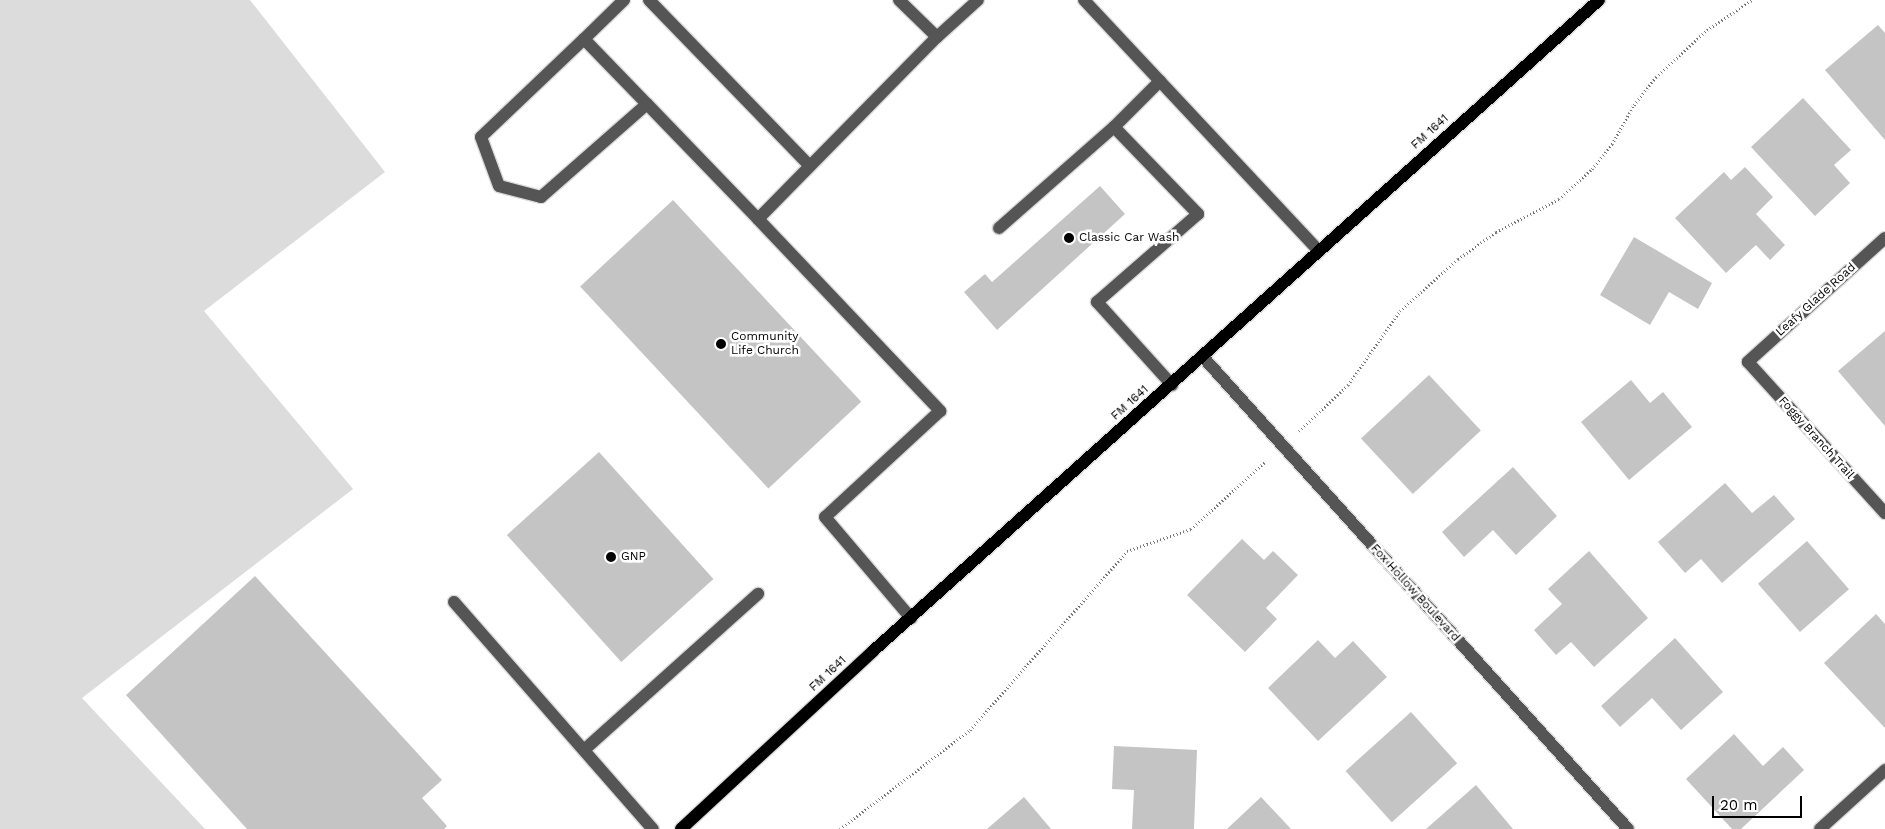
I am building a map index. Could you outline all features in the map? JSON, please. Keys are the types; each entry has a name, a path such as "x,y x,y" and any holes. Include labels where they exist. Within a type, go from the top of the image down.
{"main road":[{"name":"FM 1641","path":"681,829 910,618 1599,0"}],"street":[{"path":"624,0 481,137 499,186 541,197 647,104"},
{"path":"649,0 810,166"},
{"path":"898,0 937,37"},
{"path":"758,219 937,37 978,0"},
{"path":"1084,0 1319,251"},
{"path":"584,38 940,411 825,517 910,618"},
{"path":"999,228 1114,127 1160,81"},
{"path":"1114,127 1198,214 1097,302 1172,384"},
{"name":"Leafy Glade Road","path":"1748,362 1885,238"},
{"name":"Fox Hollow Boulevard","path":"1203,357 1628,829"},
{"name":"Foggy Branch Trail","path":"1748,362 1885,513"},
{"path":"584,750 758,594"},
{"path":"454,602 653,829"},
{"path":"1820,829 1885,770"}],"path":[{"path":"840,829 970,730 1127,551 1191,528 1283,446 1348,385 1400,311 1458,259 1496,232 1559,198 1592,169 1612,144 1634,105 1656,77 1707,30 1752,0"}],"shaded area":[{"path":"0,0 250,0 385,172 204,311 353,489 82,698 205,829 0,829"}],"building":[{"path":"1878,25 1885,33 1885,140 1825,70"},
{"path":"1803,98 1851,150 1834,165 1850,183 1815,216 1751,147"},
{"path":"1745,167 1773,197 1756,214 1785,245 1770,260 1756,245 1726,273 1675,218 1724,172 1731,180"},
{"name":"Classic Car Wash","path":"1100,186 1125,214 997,330 964,292 985,274 992,282"},
{"name":"Community Life Church","path":"673,200 861,402 768,488 580,287"},
{"path":"1634,237 1712,283 1698,309 1669,292 1650,325 1600,295"},
{"path":"1885,331 1885,426 1838,371"},
{"path":"1429,375 1481,431 1413,494 1361,438"},
{"path":"1631,380 1650,403 1663,392 1692,427 1629,480 1581,422"},
{"name":"GNP","path":"599,452 713,579 621,662 507,535"},
{"path":"1513,467 1557,516 1516,555 1493,530 1464,557 1442,532"},
{"path":"1725,483 1752,513 1774,495 1795,519 1722,583 1701,559 1685,573 1658,542"},
{"path":"1242,539 1264,560 1273,551 1298,575 1266,608 1277,619 1245,652 1187,595"},
{"path":"1807,541 1849,589 1800,632 1758,584"},
{"path":"1589,551 1648,618 1594,667 1571,642 1556,655 1534,630 1562,604 1548,589"},
{"path":"255,576 442,780 422,798 447,826 444,829 247,829 126,695"},
{"path":"1876,614 1885,624 1885,728 1824,663"},
{"path":"1675,638 1723,692 1681,730 1652,698 1620,727 1601,706"},
{"path":"1318,640 1335,658 1353,641 1387,677 1318,741 1268,688"},
{"path":"1411,712 1457,763 1392,822 1346,771"},
{"path":"1734,734 1763,766 1783,747 1804,770 1741,829 1732,829 1686,779"},
{"path":"1114,746 1197,750 1194,829 1132,829 1134,790 1112,789"},
{"path":"1476,785 1513,829 1426,829"},
{"path":"1024,797 1051,829 987,829"},
{"path":"1261,797 1291,829 1227,829"}],"place":[{"name":"Classic Car Wash","path":"1069,238"},
{"name":"Community Life Church","path":"721,344"},
{"name":"GNP","path":"611,557"}]}
